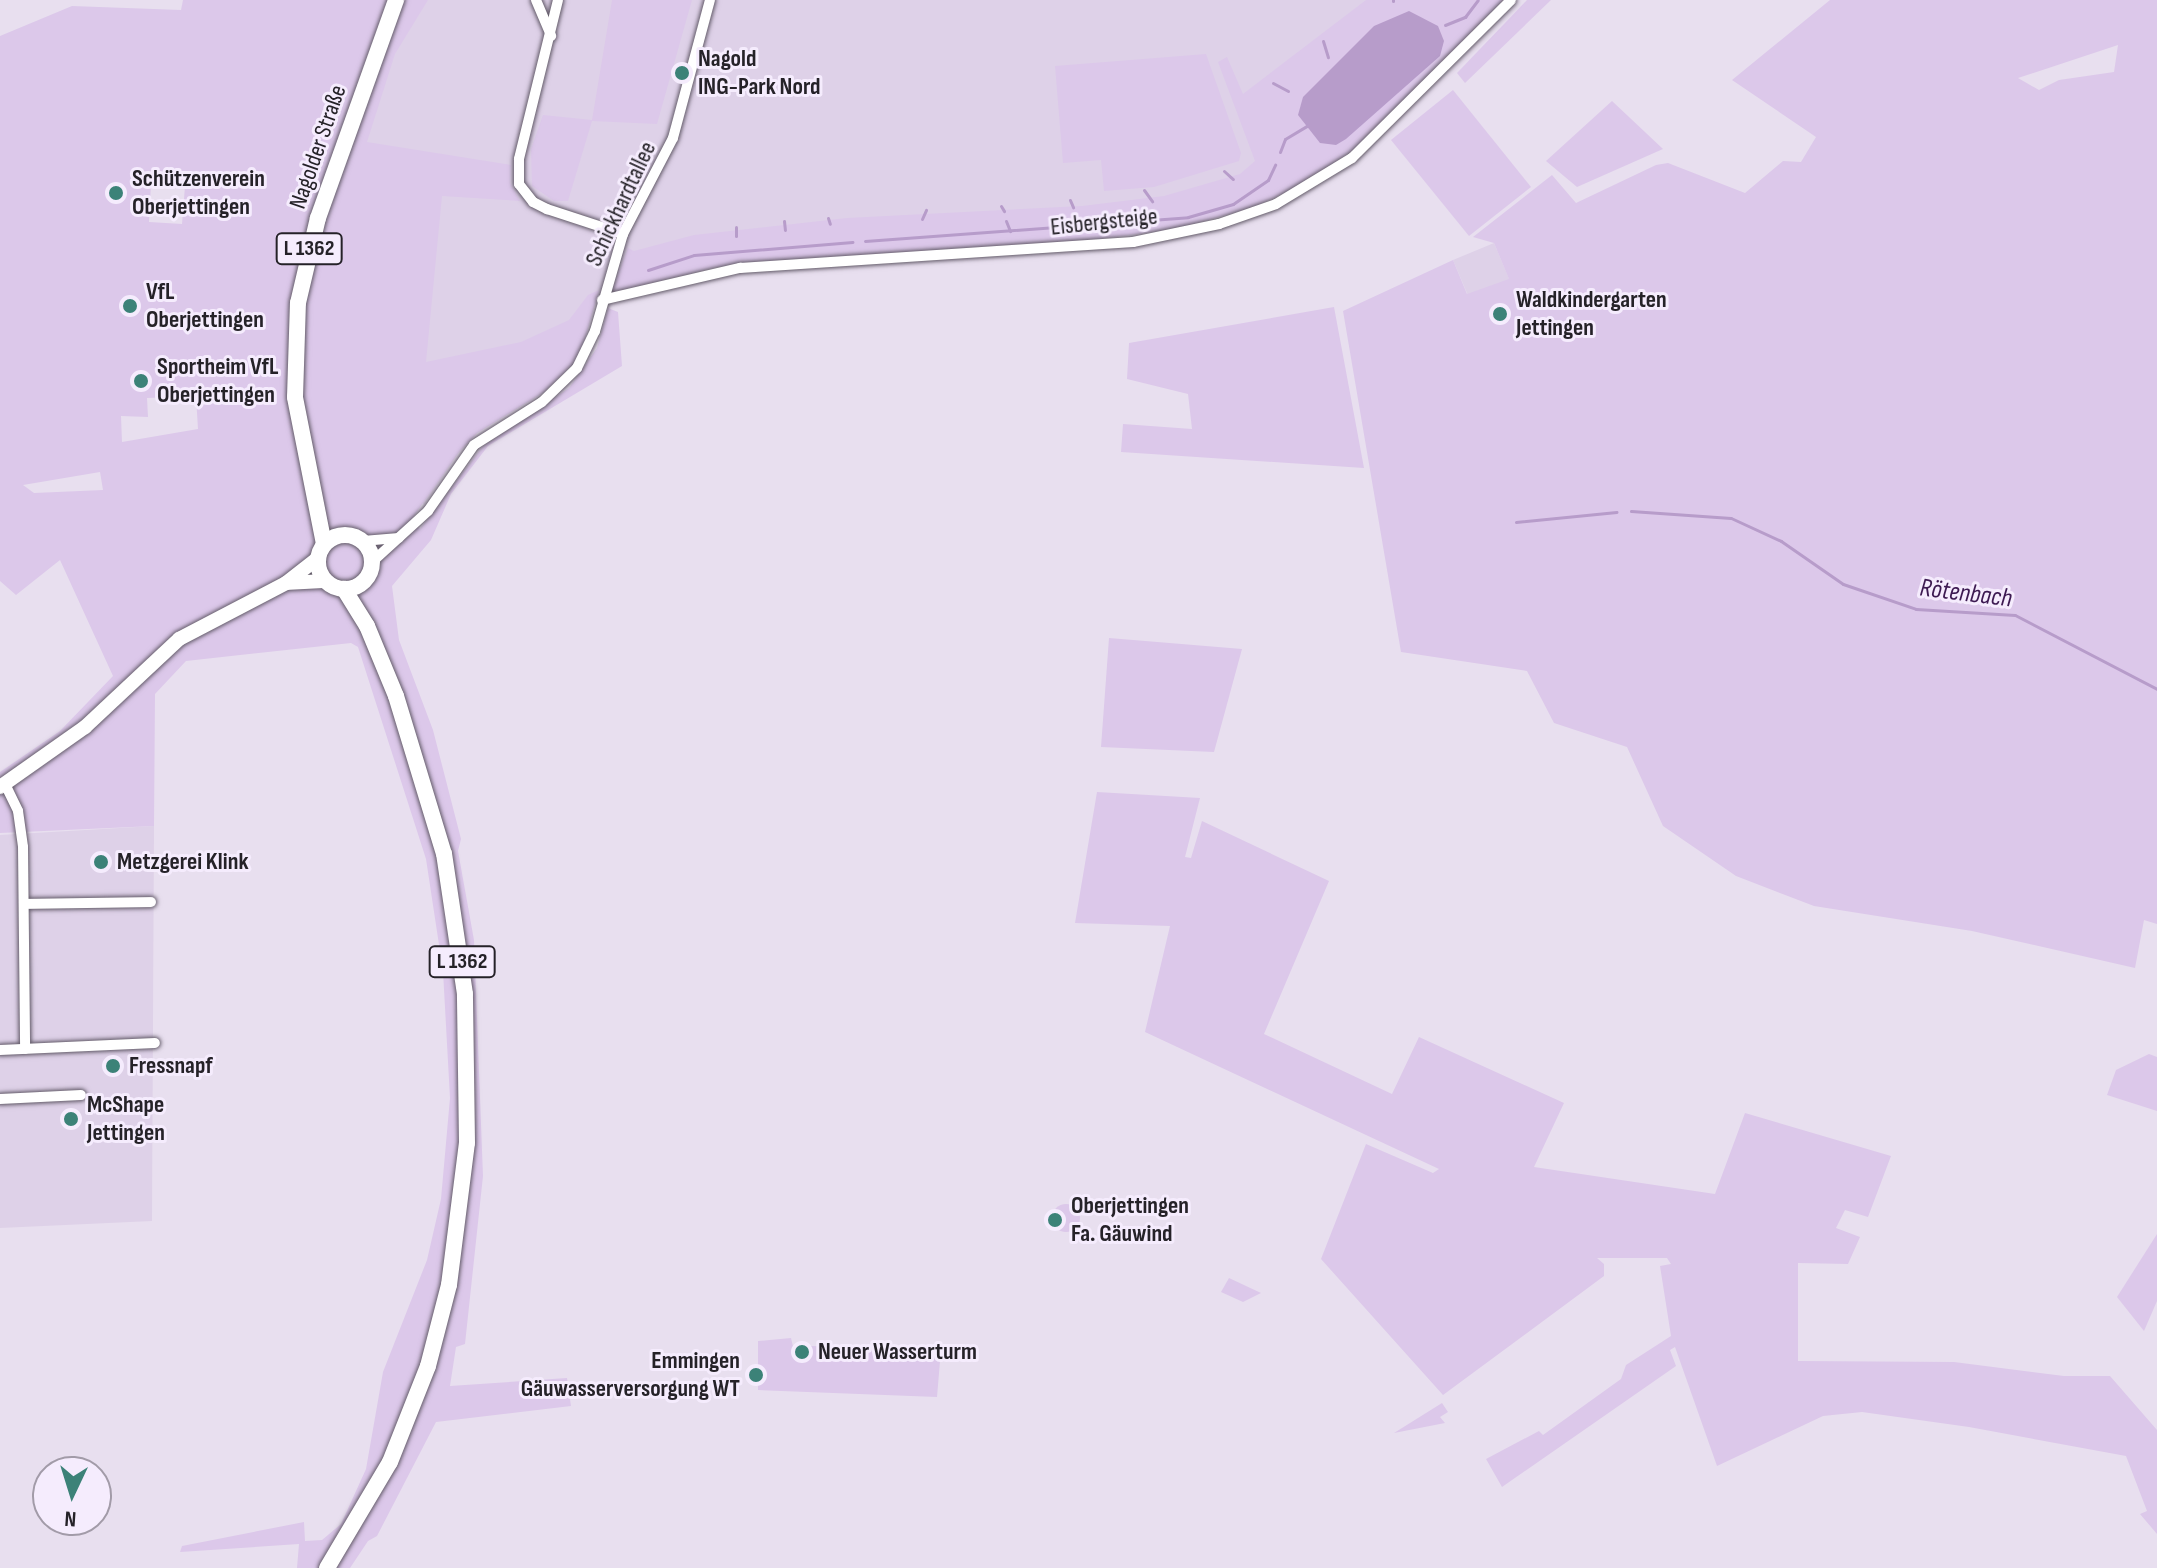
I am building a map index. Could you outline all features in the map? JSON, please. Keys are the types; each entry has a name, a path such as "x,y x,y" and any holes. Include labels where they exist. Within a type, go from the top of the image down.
{"main road":[{"name":"Nagolder Straße","path":"321,551 318,502 304,454 294,371 305,264 318,218 396,0"},
{"name":"Nagolder Straße","path":"318,502 344,534"},
{"path":"344,534 363,541 372,562 364,581 344,589 326,581 321,551 344,534"},
{"name":"L 1362","path":"364,581 367,626"},
{"name":"L 1362","path":"327,1568 390,1462 419,1392 443,1311 467,1143 465,994 444,854 422,770 367,626 344,589"}],"street":[{"path":"536,0 551,36"},
{"path":"558,0 519,159 519,184 533,202 547,209 623,234"},
{"name":"Schickhardtallee","path":"372,562 428,511 474,445 564,385 587,351 623,234 673,138 710,0"},
{"name":"Eisbergsteige","path":"602,300 740,268 1133,242 1219,224 1276,204 1352,158 1511,0"},
{"path":"363,541 401,538"},
{"path":"25,1049 20,822 2,786 85,727 179,639 286,583 321,551"},
{"path":"286,583 326,581"},
{"path":"24,904 151,902"},
{"path":"0,1050 155,1043"},
{"path":"0,1099 81,1095"}],"shaded area":[{"path":"183,0 428,0 395,54 367,142 511,165 510,183 520,201 442,196 426,362 521,342 569,320 588,295 599,290 583,346 572,365 544,392 477,433 459,452 411,520 420,529 483,446 569,388 597,348 608,308 618,312 622,366 488,446 451,494 431,540 392,586 399,640 433,730 461,839 458,851 474,940 483,1176 465,1344 456,1347 450,1386 567,1378 571,1406 436,1422 377,1536 368,1541 350,1568 297,1568 299,1544 180,1552 182,1546 304,1522 305,1541 322,1540 341,1524 366,1469 383,1372 427,1260 441,1199 450,1098 443,971 426,859 358,647 351,643 186,661 155,694 154,826 0,833 0,772 60,731 113,676 60,560 16,595 0,581 0,36 72,6 181,10","holes":["151,184 185,186 182,224 149,222","196,396 198,429 122,442 121,416 148,417 147,398","100,472 103,490 34,493 23,485"]},
{"path":"403,0 1503,0 1275,198 1180,228 1133,235 716,267 597,300 572,365 544,392 477,433 459,452 424,505 308,320"},
{"path":"612,0 692,0 657,124 592,121 568,201 554,201 532,186 531,149 543,115 592,120"},
{"path":"1366,0 1503,0 1412,97 1352,151 1305,183 1254,207 1180,228 1085,241 716,267 611,293 628,248 634,251 694,235 847,218 1082,206 1164,196 1240,174 1255,161 1218,62 1227,57 1243,94"},
{"path":"1527,0 1551,0 1465,83 1457,73"},
{"path":"1830,0 2157,0 2157,924 2144,920 2135,968 1972,931 1814,906 1736,876 1663,826 1627,747 1554,723 1527,671 1401,652 1343,311 1453,260 1467,294 1509,279 1494,243 1473,237 1552,175 1576,203 1656,165 1668,163 1745,193 1783,161 1801,162 1816,137 1732,80","holes":["2118,45 2114,72 2059,80 2039,90 2018,78"]},
{"path":"1409,11 1438,26 1444,41 1440,56 1346,139 1336,145 1320,143 1298,115 1303,97 1374,26"},
{"path":"1206,54 1241,153 1239,161 1154,187 1104,191 1101,160 1063,163 1055,66"},
{"path":"1453,90 1531,187 1469,236 1391,140"},
{"path":"1612,101 1663,149 1577,187 1546,161"},
{"name":"Waldkindergarten Jettingen","path":"1494,243 1532,333 1491,350 1453,260"},
{"path":"1334,307 1364,468 1121,452 1123,424 1192,429 1188,394 1127,379 1129,343"},
{"path":"1109,638 1242,649 1214,752 1101,747"},
{"path":"1097,792 1200,798 1185,857 1191,858 1202,821 1329,881 1264,1034 1392,1094 1419,1037 1564,1103 1534,1167 1715,1194 1745,1113 1891,1156 1868,1217 1845,1210 1836,1228 1860,1237 1848,1264 1798,1263 1798,1361 1954,1362 2064,1376 2110,1376 2157,1430 2157,1534 2140,1514 2147,1511 2126,1456 1969,1427 1862,1412 1823,1416 1717,1466 1675,1347 1670,1350 1676,1366 1502,1487 1486,1459 1539,1431 1543,1435 1621,1379 1626,1365 1671,1336 1660,1266 1671,1264 1667,1258 1597,1258 1604,1264 1604,1276 1443,1395 1321,1259 1366,1144 1433,1173 1439,1169 1145,1032 1170,926 1075,923"},
{"path":"154,826 152,1221 0,1228 0,835"},
{"path":"2149,1054 2157,1057 2157,1111 2107,1095 2116,1070"},
{"path":"1066,1204 1076,1208 1080,1218 1076,1228 1066,1232 1056,1228 1052,1218 1056,1208"},
{"path":"2157,1234 2157,1301 2144,1331 2117,1297"},
{"path":"1229,1278 1261,1293 1243,1302 1221,1292"},
{"path":"791,1338 795,1355 802,1360 809,1357 810,1346 941,1349 937,1397 758,1390 758,1341"},
{"path":"1442,1403 1448,1412 1440,1417 1445,1423 1394,1433"}],"waterway":[{"path":"1445,25 1465,17 1478,0"},
{"path":"1323,41 1328,57"},
{"path":"1273,83 1288,91"},
{"path":"1280,152 1285,139 1308,125"},
{"path":"865,241 1188,217 1233,204 1268,180 1275,165"},
{"path":"1224,171 1233,179"},
{"path":"1144,190 1152,201"},
{"path":"1070,200 1073,207"},
{"path":"1001,206 1004,211"},
{"path":"922,219 926,210"},
{"path":"828,218 830,224"},
{"path":"784,221 785,230"},
{"path":"1006,221 1010,231"},
{"path":"736,227 736,236"},
{"path":"648,270 694,255 852,242"},
{"name":"Rötenbach","path":"1631,511 1731,518 1781,541 1843,584 1916,609 2015,615 2157,689"},
{"name":"Rötenbach","path":"1516,522 1617,512"}],"place":[{"name":"Nagold ING-Park Nord","path":"682,73"},
{"name":"Schützenverein Oberjettingen","path":"116,193"},
{"name":"VfL Oberjettingen","path":"130,306"},
{"name":"Waldkindergarten Jettingen","path":"1500,314"},
{"name":"Sportheim VfL Oberjettingen","path":"141,381"},
{"name":"Metzgerei Klink","path":"101,862"},
{"name":"Fressnapf","path":"113,1066"},
{"name":"McShape Jettingen","path":"71,1119"},
{"name":"Oberjettingen Fa. Gäuwind","path":"1055,1220"},
{"name":"Neuer Wasserturm","path":"802,1352"},
{"name":"Emmingen Gäuwasserversorgung WT","path":"756,1375"}]}
